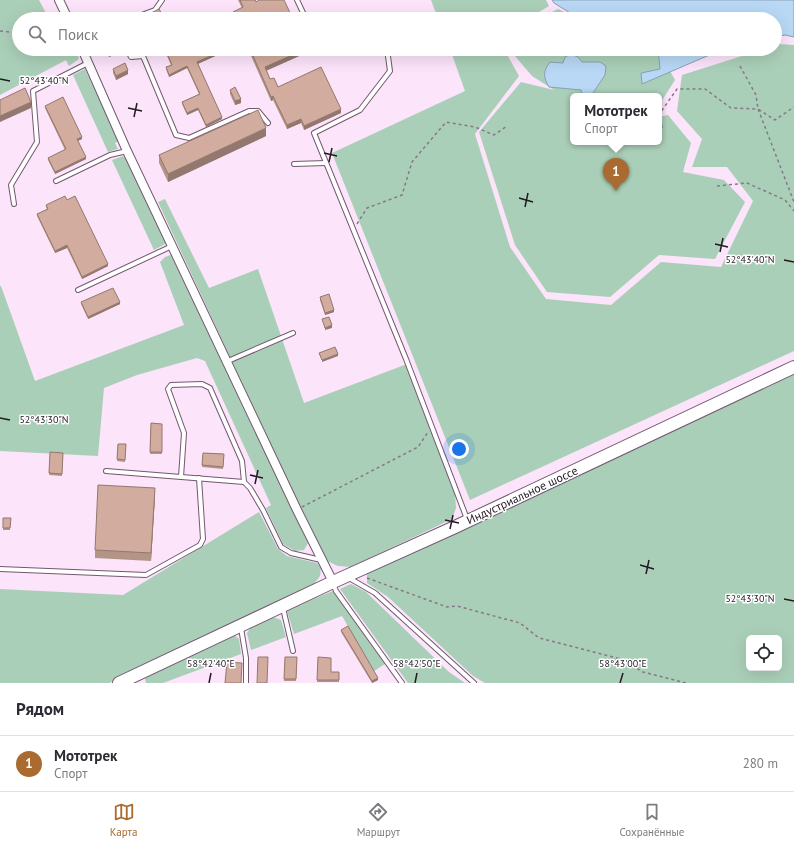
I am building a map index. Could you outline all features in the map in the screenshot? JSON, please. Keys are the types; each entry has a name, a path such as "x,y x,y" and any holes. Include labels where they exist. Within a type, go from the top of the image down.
{"main road":[{"name":"Индустриальное шоссе","path":"119,683 345,576 468,521 794,367"}],"street":[{"path":"59,0 65,12"},
{"path":"85,56 127,151 228,361 297,510 333,582"}],"lane":[{"path":"150,12 155,10 162,0"},
{"path":"297,0 303,12"},
{"path":"130,56 143,56 176,135 189,138 249,111 258,111 268,123"},
{"path":"388,56 390,71 360,110 314,133 432,425 468,521"},
{"path":"14,204 11,185 37,142 33,91 88,63"},
{"path":"56,181 110,156 127,151"},
{"path":"294,164 326,163"},
{"path":"78,290 172,246"},
{"path":"228,361 293,333"},
{"path":"181,477 184,433 168,389 171,385 202,384 210,388 242,461 244,482 250,488 260,504 281,547 291,553 321,560"},
{"path":"106,471 244,482"},
{"path":"0,569 146,575 200,545 203,539 199,478"},
{"path":"345,576 375,593 474,683"},
{"path":"333,582 336,591 402,683"},
{"path":"282,606 293,651"},
{"path":"240,626 246,658 246,683"}],"path":[{"path":"0,31 12,32"},
{"path":"740,66 756,95 758,109 794,202"},
{"path":"662,110 677,89 705,90 731,108 758,109 775,120 794,107"},
{"path":"353,229 367,208 402,195 412,162 446,122 475,127 494,136 507,126"},
{"path":"717,186 747,182 785,200 794,211"},
{"path":"297,510 418,447 432,425"},
{"path":"367,578 447,607 457,606 520,623 538,638 621,659 643,672 686,683"}],"green space":[{"path":"0,0 39,0 45,12 12,12 12,56 78,56 79,59 69,66 66,60 0,95"},
{"path":"431,0 546,0 549,6 539,12 435,12"},
{"path":"558,9 564,12 552,12"},
{"path":"782,44 794,45 794,351 470,500 332,153 465,91 452,56 508,56 519,76 475,134 510,247 546,299 611,305 661,262 721,267 753,201 727,167 692,167 702,139 677,111 682,75 742,56 782,56"},
{"path":"515,56 662,56 675,80 662,100 662,93 570,93 570,145 662,145 662,116 668,115 691,143 683,172 724,180 745,202 715,259 659,255 610,297 547,292 515,245 479,132 521,82 554,90 532,76"},
{"path":"85,69 119,141 115,143 118,149 108,152 73,75"},
{"path":"123,156 128,161 167,243 154,250 112,160"},
{"path":"165,199 209,288 258,269 304,403 407,364 455,493 456,508 452,519 351,567 338,566 327,561 267,437 158,202"},
{"path":"171,255 308,543 304,550 295,551 283,544 266,508 271,505 205,361 197,358 137,375 104,388 98,456 0,451 0,286 35,381 184,325 160,262 165,257"},
{"path":"794,372 794,683 485,683 473,676 388,597 367,583 367,573"},
{"path":"259,512 278,549 287,556 317,563 321,568 320,576 314,584 109,683 0,683 0,589 123,595"},
{"path":"351,584 366,592 449,672 465,683 408,683 340,589"},
{"path":"333,591 385,664 374,671 342,616 294,634 287,611"},
{"path":"273,617 281,620 286,637 251,650 247,633 250,628"},
{"path":"234,635 239,639 241,654 163,683 146,683 145,678"}],"water":[{"path":"552,0 794,0 794,37 782,36 782,12 569,12 554,3"},
{"path":"576,56 582,62 600,62 606,66 605,75 593,93 582,93 581,90 549,87 545,77 546,68 550,62 563,63 565,57"},
{"path":"659,56 707,56 642,84 641,73 660,69"}],"building":[{"path":"240,0 255,0 256,2 259,0 284,0 290,12 233,12 243,7"},
{"path":"159,9 161,12 153,12"},
{"path":"168,56 210,56 197,62 222,117 206,125 198,108 187,113 182,102 200,94 187,66 169,75 166,67 172,65"},
{"path":"253,56 290,56 265,67 270,79 274,78 278,87 321,67 341,109 304,126 301,119 287,125 273,96 271,97"},
{"path":"125,63 128,70 116,76 113,69"},
{"path":"235,87 241,99 235,101 230,90"},
{"path":"25,88 31,102 0,116 0,100"},
{"path":"63,97 82,137 77,139 86,157 55,172 48,158 66,149 45,106"},
{"path":"258,110 266,128 168,174 159,155"},
{"path":"65,196 67,200 75,196 108,264 82,277 67,245 55,251 37,214 48,209 46,205"},
{"path":"113,288 120,302 88,317 81,302"},
{"path":"329,294 334,310 325,313 320,297"},
{"path":"329,317 332,325 325,328 322,319"},
{"path":"335,347 338,354 322,360 319,353"},
{"path":"151,423 162,424 162,452 150,452"},
{"path":"118,444 126,444 125,460 117,459"},
{"path":"50,452 63,453 62,474 49,473"},
{"path":"203,453 224,454 223,467 202,465"},
{"path":"98,485 155,488 151,553 95,550"},
{"path":"3,518 11,518 10,528 3,528"},
{"path":"348,626 378,678 372,681 341,630"},
{"path":"258,657 268,657 267,683 257,683"},
{"path":"285,657 297,657 296,679 284,679"},
{"path":"318,657 331,658 331,672 339,672 339,680 317,680"},
{"path":"227,662 242,663 241,683 225,683"}],"place":[{"name":"Мототрек","path":"616,191"}]}
